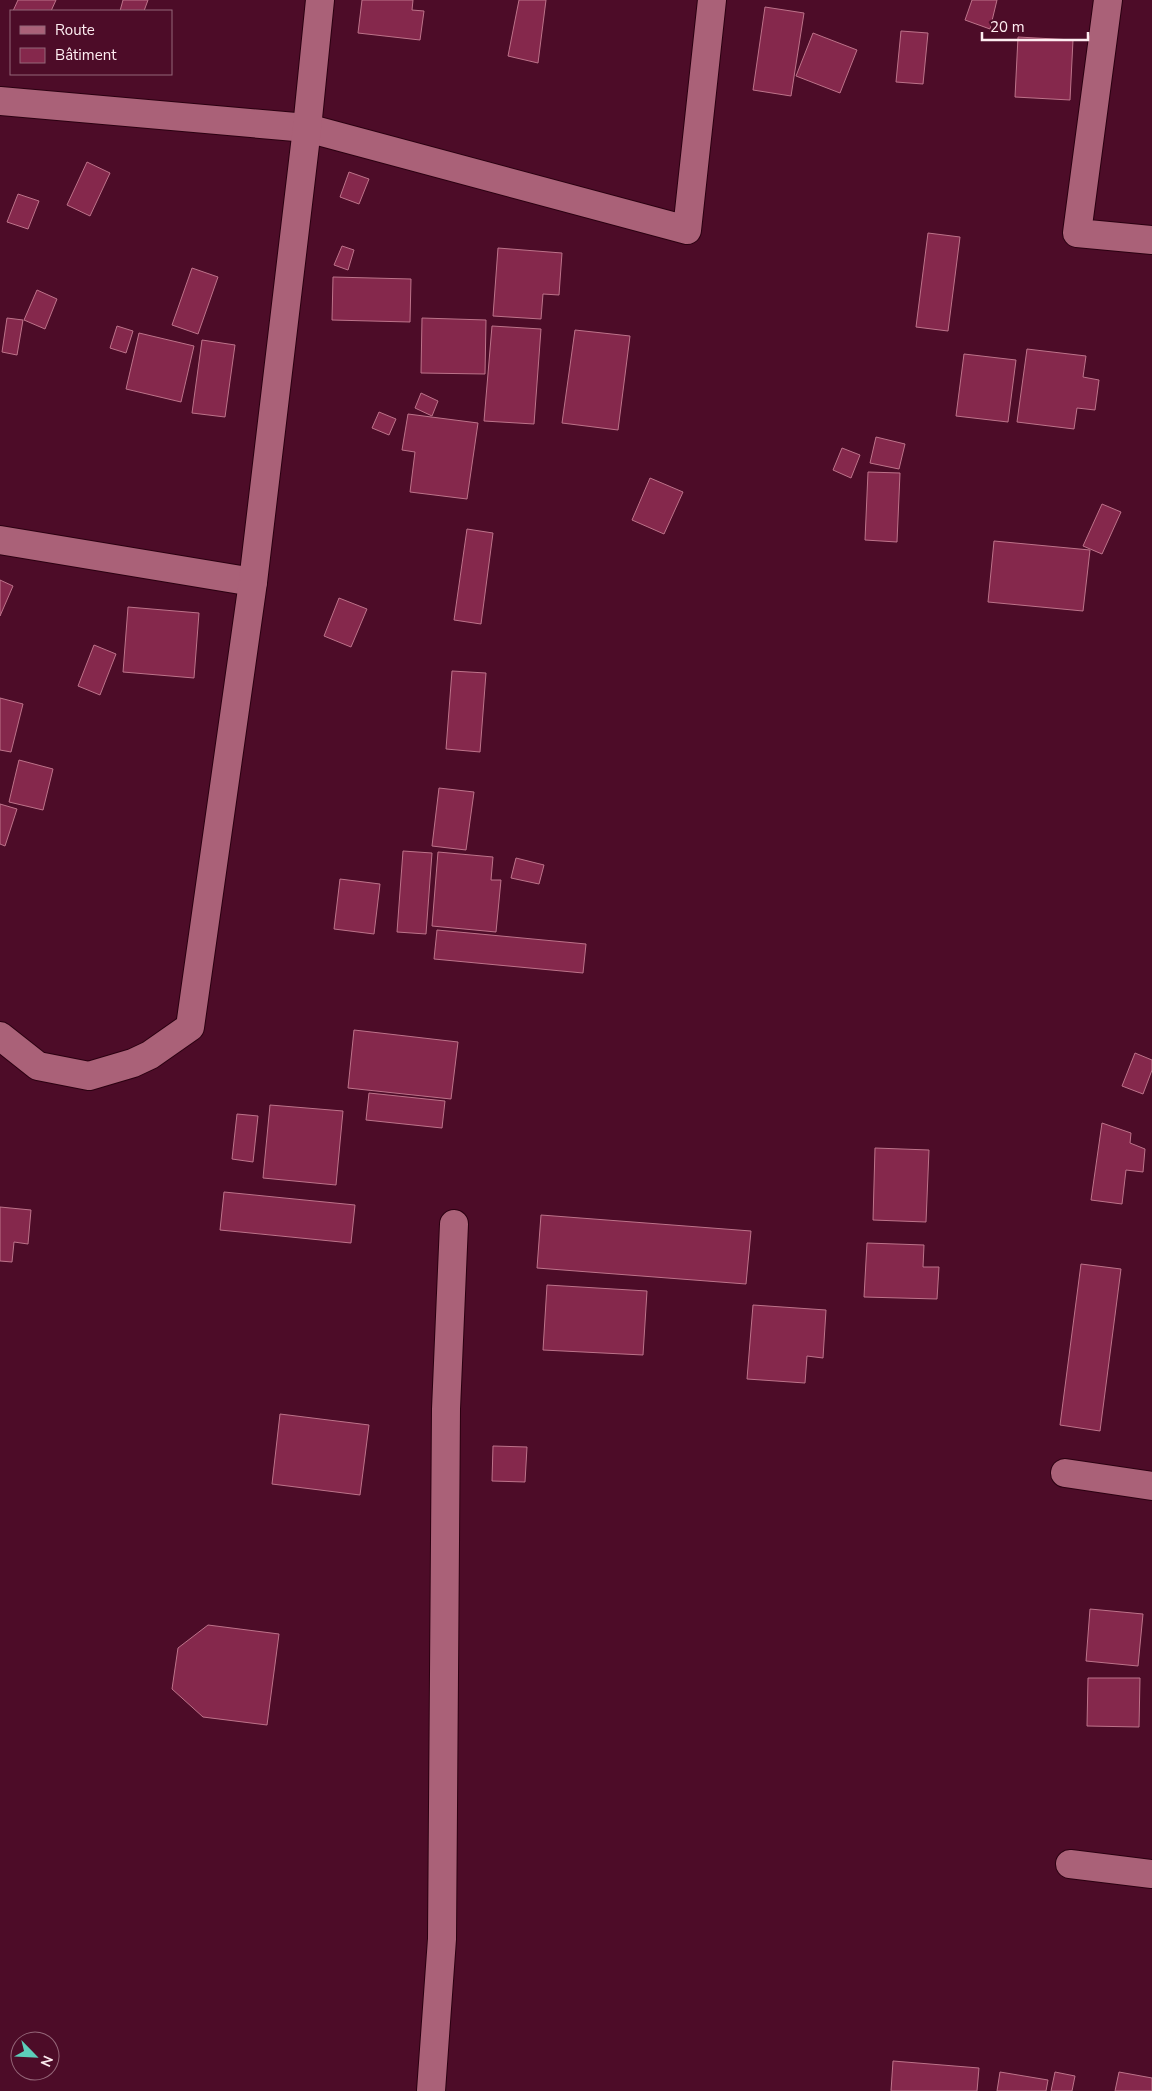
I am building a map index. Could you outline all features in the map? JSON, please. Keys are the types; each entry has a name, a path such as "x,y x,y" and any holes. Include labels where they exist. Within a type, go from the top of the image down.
{"street":[{"path":"0,1036 38,1066 89,1076 133,1063 150,1055 190,1027 253,582 307,128 320,0"},
{"path":"0,101 307,128 687,230 712,0"},
{"path":"1108,0 1077,233 1152,240"},
{"path":"0,540 253,582"},
{"path":"431,2091 442,1939 446,1409 454,1224"},
{"path":"1065,1473 1152,1486"},
{"path":"1070,1864 1152,1874"}],"building":[{"path":"18,0 56,0 51,10 13,10"},
{"path":"123,0 148,0 144,10 120,10"},
{"path":"362,0 413,0 412,10 424,11 420,40 358,33"},
{"path":"519,0 546,0 538,63 508,56"},
{"path":"972,0 997,0 990,29 965,20"},
{"path":"765,7 804,13 791,96 753,90"},
{"path":"901,31 928,33 923,84 896,82"},
{"path":"813,33 857,50 840,93 796,76"},
{"path":"1018,37 1073,40 1070,100 1015,97"},
{"path":"87,162 110,173 90,216 67,205"},
{"path":"349,172 369,179 359,204 340,197"},
{"path":"18,194 39,201 28,229 7,222"},
{"path":"928,233 960,237 948,331 916,327"},
{"path":"342,246 354,250 348,270 334,265"},
{"path":"498,248 562,253 559,295 543,294 541,319 493,316"},
{"path":"192,268 218,277 198,334 172,325"},
{"path":"333,277 411,279 410,322 332,320"},
{"path":"37,290 57,299 45,329 24,320"},
{"path":"7,318 23,320 17,355 2,352"},
{"path":"422,318 486,320 485,374 421,373"},
{"path":"117,326 133,331 126,353 110,348"},
{"path":"492,326 541,329 534,424 484,421"},
{"path":"575,330 630,336 618,430 562,423"},
{"path":"139,333 194,346 181,402 126,389"},
{"path":"202,340 235,345 225,417 192,413"},
{"path":"1027,349 1086,356 1083,377 1099,380 1095,410 1077,408 1074,429 1017,422"},
{"path":"964,354 1016,360 1008,422 956,416"},
{"path":"421,393 438,401 432,416 415,408"},
{"path":"379,412 396,419 389,435 372,428"},
{"path":"408,414 478,423 467,499 410,492 415,452 402,450"},
{"path":"876,437 905,444 899,469 870,463"},
{"path":"842,448 860,455 851,478 833,470"},
{"path":"868,472 900,473 897,542 865,540"},
{"path":"650,478 683,492 664,534 632,520"},
{"path":"1102,504 1121,512 1102,554 1083,546"},
{"path":"467,529 493,533 481,624 454,620"},
{"path":"994,541 1090,550 1083,611 988,602"},
{"path":"0,580 13,586 0,616"},
{"path":"339,598 367,609 351,647 324,636"},
{"path":"128,607 199,613 194,678 123,672"},
{"path":"94,645 116,654 100,695 78,686"},
{"path":"452,671 486,673 480,752 446,749"},
{"path":"0,698 23,704 11,752 0,750"},
{"path":"19,760 53,769 43,810 9,802"},
{"path":"439,788 474,792 466,850 432,846"},
{"path":"0,804 17,809 5,846 0,844"},
{"path":"403,851 432,853 426,934 397,932"},
{"path":"438,852 493,857 491,880 501,880 496,932 432,926"},
{"path":"516,858 544,865 539,884 511,878"},
{"path":"340,879 380,884 374,934 334,929"},
{"path":"437,930 586,944 583,973 434,959"},
{"path":"354,1030 458,1042 451,1099 348,1088"},
{"path":"1135,1053 1152,1060 1152,1070 1143,1094 1122,1086"},
{"path":"369,1093 445,1101 442,1128 366,1120"},
{"path":"270,1105 343,1111 336,1185 263,1178"},
{"path":"237,1114 258,1116 253,1162 232,1159"},
{"path":"1102,1123 1131,1133 1130,1143 1145,1149 1143,1172 1126,1170 1122,1204 1091,1200"},
{"path":"875,1148 929,1150 926,1222 873,1220"},
{"path":"224,1192 355,1205 351,1243 220,1230"},
{"path":"0,1207 31,1210 28,1244 14,1242 12,1262 0,1261"},
{"path":"541,1215 751,1231 746,1284 537,1268"},
{"path":"867,1243 924,1245 923,1267 939,1267 937,1299 864,1297"},
{"path":"1081,1264 1121,1269 1100,1431 1060,1425"},
{"path":"547,1285 647,1291 643,1355 543,1350"},
{"path":"753,1305 826,1310 823,1358 807,1356 805,1383 747,1379"},
{"path":"280,1414 369,1425 360,1495 272,1484"},
{"path":"493,1446 527,1447 525,1482 492,1481"},
{"path":"1090,1609 1143,1614 1138,1666 1086,1661"},
{"path":"208,1625 279,1634 267,1725 203,1717 172,1689 178,1648"},
{"path":"1088,1678 1140,1678 1139,1727 1087,1726"},
{"path":"893,2061 979,2068 977,2091 891,2091"},
{"path":"1000,2072 1048,2080 1046,2091 997,2091"},
{"path":"1055,2072 1075,2076 1072,2091 1051,2091"},
{"path":"1119,2072 1152,2078 1152,2091 1115,2091"}]}
